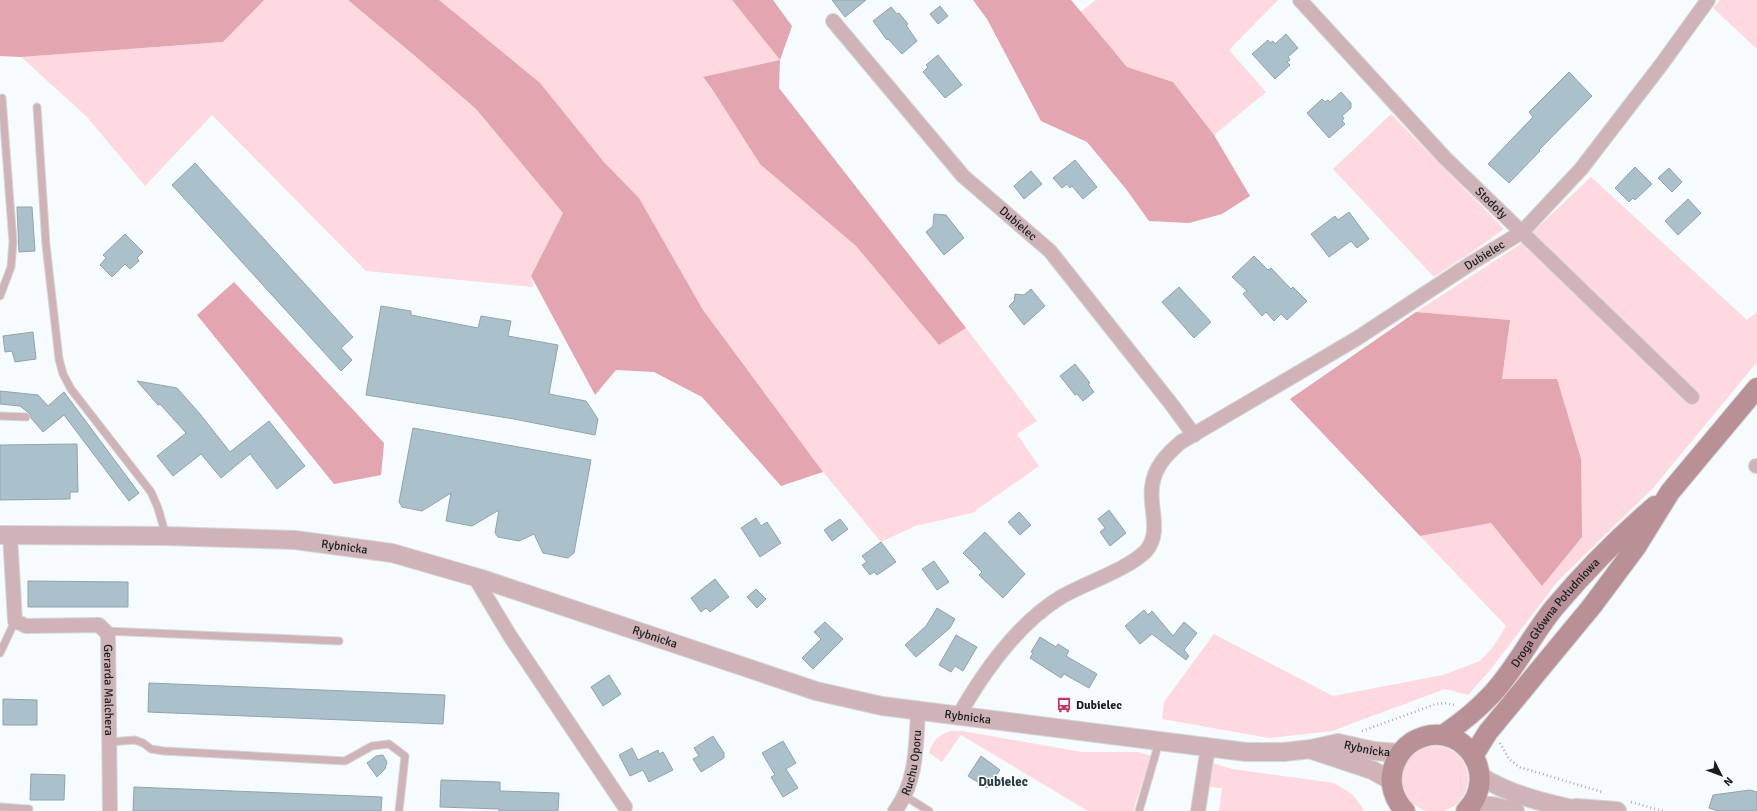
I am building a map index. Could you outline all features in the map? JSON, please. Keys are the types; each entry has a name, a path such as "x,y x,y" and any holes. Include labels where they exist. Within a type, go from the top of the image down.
{"main road":[{"name":"Droga Główna Południowa","path":"1473,756 1488,732 1592,606 1636,547 1670,492 1757,388"},
{"name":"Droga Główna Południowa","path":"1443,736 1470,716 1492,693 1512,669 1539,628 1573,586 1622,535 1670,492"},
{"path":"1399,808 1393,792 1392,782 1394,763 1400,753 1409,744 1419,738 1431,735 1443,736 1460,742 1473,756 1478,765 1480,776 1479,789 1468,809"}],"street":[{"name":"Stodoły","path":"1300,0 1445,158 1692,397"},
{"name":"Dubielec","path":"959,715 988,670 1008,644 1035,616 1061,598 1135,560 1146,550 1154,537 1152,487 1158,468 1165,456 1181,442 1356,339 1473,262 1522,232 1581,169 1661,65 1708,0"},
{"name":"Dubielec","path":"833,21 963,176 1050,251 1172,404 1194,435"},
{"name":"Rybnicka","path":"5,535 166,536 294,540 392,553 474,576 816,691 882,706 1258,753 1311,749 1338,743 1374,751 1400,753"},
{"path":"5,535 15,621"},
{"path":"474,576 510,636 625,807"},
{"name":"Gerarda Malchera","path":"15,621 26,626 99,625 108,634 110,811"},
{"name":"Ruchu Oporu","path":"895,811 909,788 913,766 918,710"},
{"path":"1198,811 1208,747"},
{"name":"Rybnicka","path":"1311,749 1372,770 1392,782"},
{"path":"1480,776 1498,786 1563,810 1601,809 1617,811"},
{"path":"1468,809 1492,806 1515,811"}],"lane":[{"path":"0,296 11,267 13,242 2,98"},
{"path":"37,107 46,245 59,359 63,374 71,389 151,492 158,508 166,536"},
{"path":"0,416 26,417"},
{"path":"0,653 15,621"},
{"path":"105,631 339,641"},
{"path":"109,742 135,740 143,743 151,750 345,761 372,746 389,744 405,756 399,811"},
{"path":"1139,811 1160,741"},
{"path":"905,796 929,811"},
{"path":"0,807 29,809"}],"shaded area":[{"path":"0,0 264,0 223,42 21,57 0,56"},
{"path":"263,0 348,0 476,109 563,213 531,276 533,287 366,271 212,115 145,186 86,116 21,57 223,42"},
{"path":"348,0 439,0 540,83 603,161 639,198 703,310 823,472 781,486 702,397 654,372 616,370 595,395 531,276 563,213 476,109"},
{"path":"439,0 732,0 780,60 703,78 712,89 760,164 856,246 939,345 966,328 1037,421 1017,434 1039,466 972,513 915,526 881,542 823,472 703,310 639,198 485,39"},
{"path":"732,0 773,0 792,26 780,60"},
{"path":"973,0 1071,0 1127,67 1173,82 1214,135 1250,196 1222,214 1189,223 1149,221 1126,189 1087,142 1041,121 987,19"},
{"path":"1096,0 1278,0 1229,50 1266,92 1214,135 1173,82 1127,67 1080,12"},
{"path":"1720,0 1757,0 1757,49 1713,8"},
{"path":"780,60 779,88 966,328 939,345 856,246 760,164 703,77"},
{"path":"1391,114 1504,229 1434,277 1333,169"},
{"path":"1591,177 1747,320 1757,312 1757,362 1653,488 1557,582 1491,669 1468,695 1445,689 1332,731 1269,738 1162,719 1164,702 1214,634 1333,696 1443,675 1480,661 1493,647 1506,626 1420,536 1491,523 1542,586 1502,380 1509,320 1416,312 1519,245"},
{"path":"234,282 384,443 381,475 334,484 197,315"},
{"path":"1416,312 1510,320 1502,379 1557,379 1581,459 1582,537 1542,586 1491,523 1420,536 1290,399"},
{"path":"951,731 962,731 1082,752 1138,752 1151,756 1133,811 1088,811 961,735 942,762 929,753 932,745 937,739 943,734"},
{"path":"1435,746 1448,749 1458,756 1465,766 1468,779 1465,792 1458,802 1448,809 1435,812 1422,809 1412,802 1405,792 1402,779 1405,766 1412,756 1422,749"},
{"path":"1213,763 1232,769 1334,783 1352,794 1362,807 1363,811 1219,811 1222,788 1209,787"}],"building":[{"path":"832,0 866,0 845,17"},
{"path":"940,6 948,16 938,24 930,14"},
{"path":"891,7 897,14 899,13 908,24 906,25 917,41 902,54 888,39 887,40 873,21"},
{"path":"1286,34 1298,48 1288,57 1290,60 1287,62 1290,65 1275,79 1252,54 1268,40 1270,43 1273,41 1275,44"},
{"path":"938,55 962,85 945,98 923,72 928,67 926,65"},
{"path":"1569,72 1592,96 1509,183 1488,164 1533,117 1529,112"},
{"path":"1341,92 1351,103 1351,108 1342,116 1344,118 1342,121 1345,124 1329,138 1307,113 1322,99 1325,102 1328,100 1330,102"},
{"path":"1075,160 1097,187 1083,199 1072,186 1070,188 1067,184 1062,188 1053,178"},
{"path":"195,163 353,337 341,348 352,360 341,371 172,185"},
{"path":"1635,167 1652,184 1635,200 1633,198 1629,202 1615,188"},
{"path":"1669,168 1682,182 1672,192 1658,178"},
{"path":"1031,171 1042,184 1024,199 1014,186"},
{"path":"1688,199 1701,213 1678,235 1665,221"},
{"path":"17,207 32,207 35,251 19,252"},
{"path":"1349,212 1369,239 1357,248 1351,241 1329,257 1311,234 1335,216 1338,220"},
{"path":"934,214 946,215 964,238 944,255 926,232 933,226"},
{"path":"125,234 143,252 137,258 139,261 130,269 125,264 112,277 100,265 106,258 103,255"},
{"path":"1254,256 1268,270 1271,268 1291,289 1293,287 1307,301 1287,320 1281,314 1274,321 1266,312 1262,316 1243,294 1247,291 1232,277"},
{"path":"1179,287 1211,322 1194,338 1162,302"},
{"path":"1031,289 1045,306 1024,325 1009,306 1014,301 1015,294 1024,295"},
{"path":"381,306 411,311 411,315 478,328 481,316 511,321 508,336 558,345 549,394 586,401 598,419 595,435 514,419 366,395"},
{"path":"33,332 36,359 15,362 12,351 5,352 3,336"},
{"path":"1075,364 1090,383 1088,384 1094,392 1083,401 1077,394 1075,395 1060,376"},
{"path":"137,381 177,388 230,452 269,421 305,466 277,489 250,454 221,478 201,454 173,476 157,456 186,433"},
{"path":"0,391 38,395 48,406 64,392 139,493 129,501 64,415 43,432 31,418 30,414 20,406 0,404"},
{"path":"413,428 591,460 574,553 568,558 543,553 534,534 519,541 498,537 495,533 499,510 472,526 446,521 451,493 422,511 402,507 399,502"},
{"path":"77,444 78,492 70,492 70,499 0,500 0,445"},
{"path":"1109,510 1126,533 1110,546 1100,532 1105,528 1098,519"},
{"path":"1019,512 1031,525 1020,535 1008,522"},
{"path":"756,518 761,526 767,522 781,543 760,557 741,528"},
{"path":"840,519 848,529 832,541 824,530"},
{"path":"985,532 1025,574 1003,598 979,575 982,572 963,553"},
{"path":"881,542 896,562 877,575 874,572 870,575 862,565 867,562 862,556"},
{"path":"934,561 949,582 937,590 922,569"},
{"path":"715,579 729,597 710,612 706,608 701,612 691,598"},
{"path":"28,581 128,582 128,607 28,607"},
{"path":"756,589 766,599 757,608 747,597"},
{"path":"937,608 955,619 950,628 916,657 905,645 926,626"},
{"path":"1144,610 1148,615 1152,611 1173,636 1184,622 1197,633 1184,650 1189,656 1186,660 1152,634 1140,644 1125,626"},
{"path":"825,622 843,639 813,669 802,658 821,639 814,632"},
{"path":"956,635 977,647 963,671 955,666 951,672 939,665"},
{"path":"1040,637 1056,647 1058,644 1069,651 1066,656 1097,674 1089,688 1064,674 1061,678 1030,658 1033,653 1031,652"},
{"path":"609,675 621,694 603,706 591,687"},
{"path":"149,683 445,695 443,724 148,712"},
{"path":"3,699 37,700 37,725 3,725"},
{"path":"713,736 724,753 724,758 701,772 693,759 699,756 694,748"},
{"path":"783,741 796,763 786,769 798,788 783,797 771,777 775,775 762,753"},
{"path":"632,748 638,760 658,750 659,754 663,752 673,770 649,782 643,770 630,776 619,755"},
{"path":"383,755 387,762 385,769 377,777 367,763 376,756"},
{"path":"981,756 1000,770 987,788 968,776"},
{"path":"31,774 65,775 64,800 30,800"},
{"path":"441,780 500,782 500,791 559,793 558,811 499,811 499,809 440,807"},
{"path":"134,787 382,797 381,811 133,811"},
{"path":"1750,790 1757,792 1757,811 1718,811 1709,808 1713,795"}],"place":[{"name":"Dubielec","path":"1064,705"}],"district":[{"name":"Dubielec","path":"1003,782"}]}
